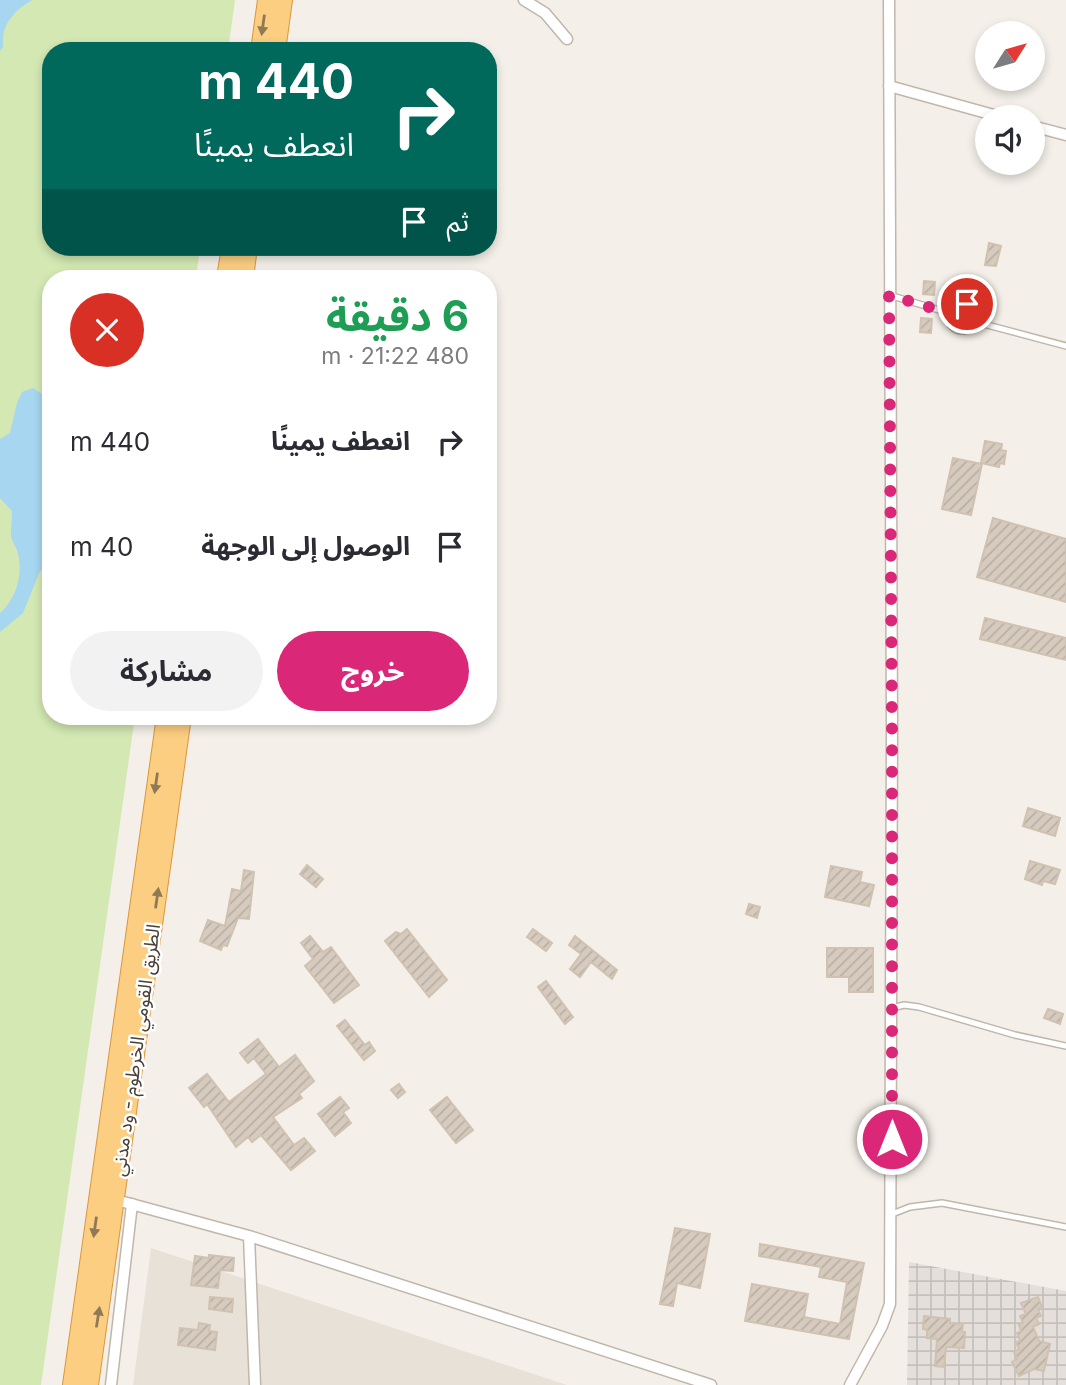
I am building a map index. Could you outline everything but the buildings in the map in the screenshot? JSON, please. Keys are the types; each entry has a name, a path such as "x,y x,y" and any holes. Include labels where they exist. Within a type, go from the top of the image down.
{"highway":[{"path":"261,42 267,0"},
{"path":"277,42 283,0"},
{"name":"الطريق القومي الخرطوم - ود مدني","path":"72,1385 116,1200 165,725"},
{"name":"الطريق القومي الخرطوم - ود مدني","path":"89,1385 182,725"}],"street":[{"path":"524,0 545,13 567,38"},
{"path":"850,1385 882,1326 890,1304 892,1008 889,0"},
{"path":"889,86 975,110"},
{"path":"1045,129 1066,135"},
{"path":"111,1385 116,1200 249,1236 711,1385"},
{"path":"249,1236 255,1385"}],"lane":[{"path":"889,295 949,313"},
{"path":"957,304 967,304 974,310 976,322 967,331 957,331 950,324 949,313 957,304"},
{"path":"976,322 1066,346"},
{"path":"892,1008 904,1005 919,1007 1015,1035 1066,1046"},
{"path":"892,1214 910,1207 942,1203 1066,1227"}],"shaded area":[{"path":"151,1248 567,1385 133,1385"},
{"path":"909,1262 1066,1291 1066,1385 907,1385"}],"green space":[{"path":"0,0 235,0 229,42 42,42 42,256 199,256 197,270 42,270 42,725 134,725 41,1385 0,1385"}],"water":[{"path":"0,0 32,0 10,19 4,31 0,51"},
{"path":"33,388 42,394 42,570 23,613 0,632 0,613 15,592 20,567 11,536 12,511 0,498 0,439 10,433 22,392"}],"route":[{"path":"892,1139 889,295 949,313 953,306 967,304"}]}
